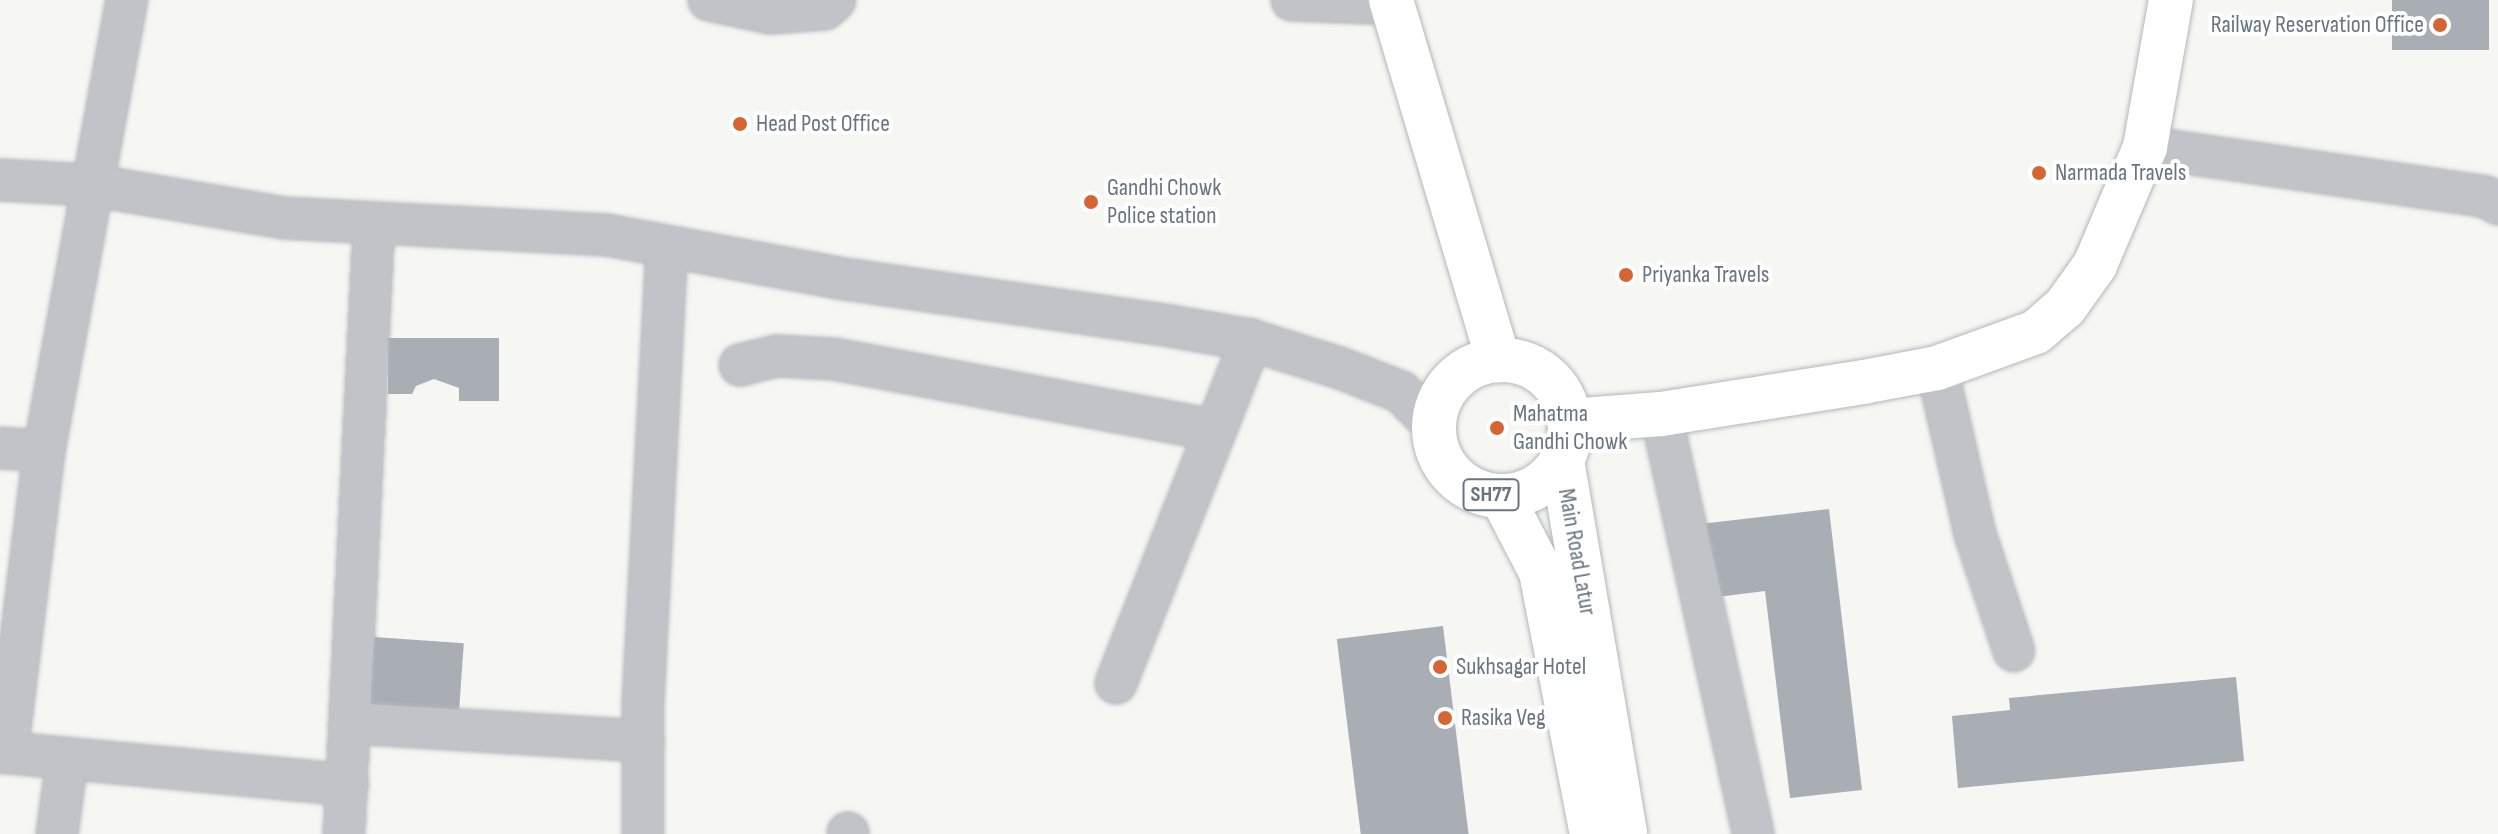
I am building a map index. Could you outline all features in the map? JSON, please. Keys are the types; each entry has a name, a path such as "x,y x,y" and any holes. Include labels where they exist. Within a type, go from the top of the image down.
{"main road":[{"path":"1434,425 1450,383 1468,369 1498,360 1545,375 1565,402 1566,441 1661,414 1937,368 2036,332 2065,307 2095,265 2145,147 2171,0"},
{"path":"1392,2 1498,360"},
{"name":"SH77","path":"1434,425 1446,467 1463,484 1502,497 1542,483 1566,441"},
{"name":"Main Road Latur","path":"1566,441 1625,834"},
{"name":"Main Road Latur","path":"1502,497 1541,572 1592,834"}],"street":[{"path":"127,0 44,451 4,752 67,761 347,785"},
{"path":"709,0 770,13 825,9 835,0"},
{"path":"1292,0 1392,2"},
{"path":"2145,147 2486,197 2498,204"},
{"path":"0,180 91,185 284,218 607,235 667,248 1251,340 1401,392 1434,425"},
{"path":"344,834 374,223"},
{"path":"643,834 643,741 667,248"},
{"path":"1116,683 1251,340"},
{"path":"740,365 777,356 823,358 1215,430"},
{"path":"1937,368 1975,534 2014,651"},
{"path":"1661,414 1753,834"},
{"path":"0,448 44,451"},
{"path":"350,723 643,741"},
{"path":"57,834 67,761"}],"building":[{"name":"Railway Reservation Office","path":"2392,0 2489,0 2489,50 2392,50"},
{"path":"388,338 499,338 499,401 459,401 459,388 434,379 416,386 412,394 388,394"},
{"path":"1829,509 1862,790 1790,798 1765,591 1709,598 1700,524"},
{"path":"1443,626 1469,834 1361,834 1337,639"},
{"path":"374,637 464,643 459,718 369,712"},
{"path":"2236,677 2244,761 1958,788 1952,716 2010,710 2009,698"}],"place":[{"name":"Railway Reservation Office","path":"2440,25"},
{"name":"Head Post Office","path":"740,124"},
{"name":"Narmada Travels","path":"2039,173"},
{"name":"Gandhi Chowk Police station","path":"1091,202"},
{"name":"Priyanka Travels","path":"1626,275"},
{"name":"Mahatma Gandhi Chowk","path":"1497,428"},
{"name":"Sukhsagar Hotel","path":"1440,667"},
{"name":"Rasika Veg","path":"1445,718"}]}
